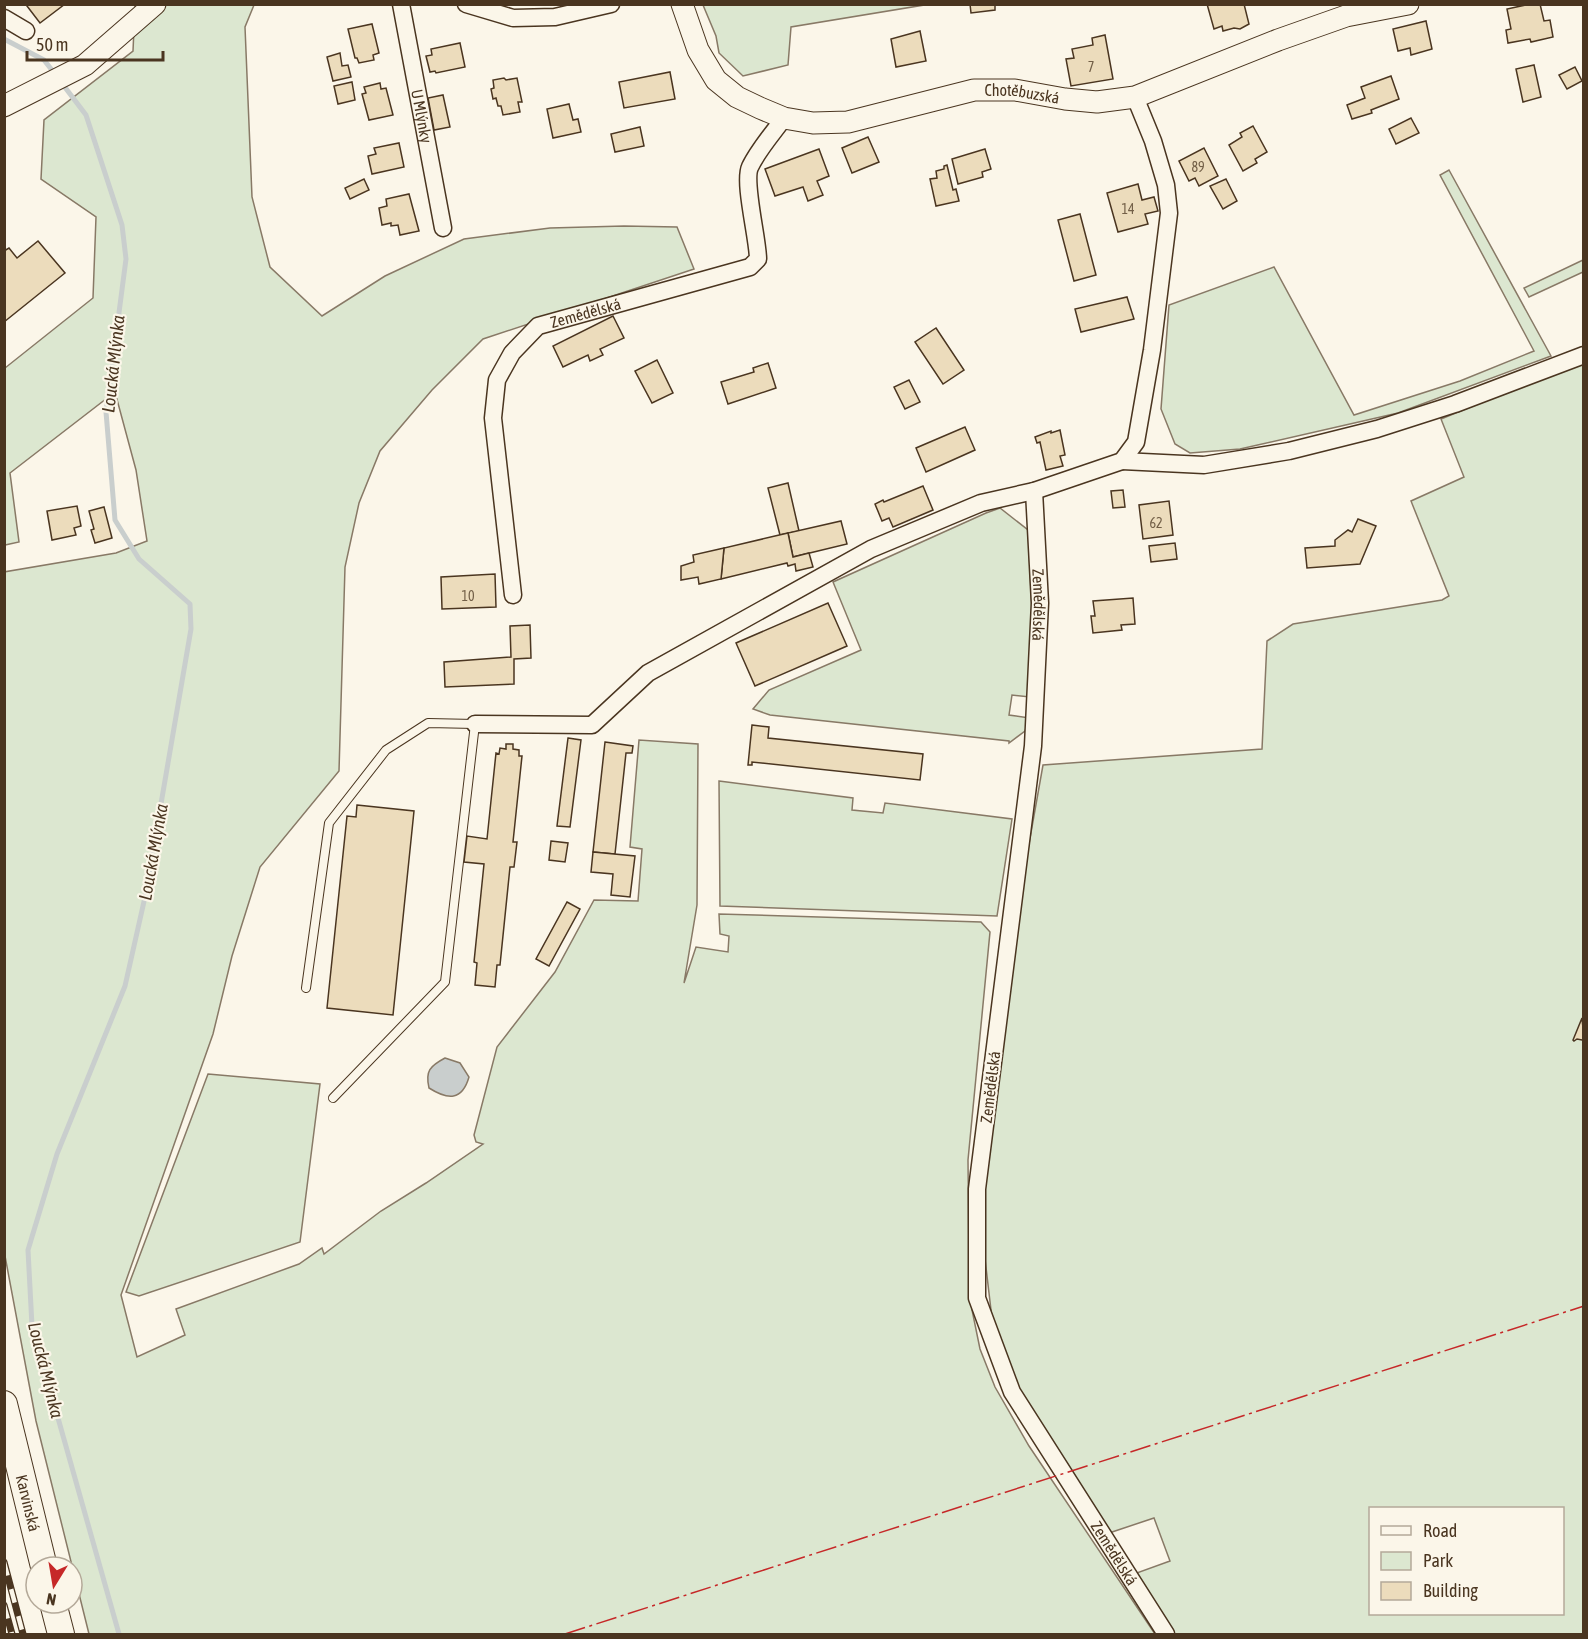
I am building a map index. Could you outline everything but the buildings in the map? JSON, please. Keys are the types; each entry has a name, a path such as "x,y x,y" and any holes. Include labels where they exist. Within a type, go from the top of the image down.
{"main road":[{"name":"Karvinská","path":"4,1404 41,1555"},
{"path":"56,1615 62,1635"}],"street":[{"path":"4,106 85,65 155,4"},
{"name":"U Mlýnky","path":"401,4 443,228"},
{"path":"465,4 513,18 555,17 611,4"},
{"name":"Chotěbuzská","path":"682,4 698,50 716,80 737,97 784,118 813,123 848,122 974,90 1015,90 1097,102 1135,97 1278,40 1346,16 1408,4"},
{"path":"4,18 26,31"},
{"path":"1122,461 1136,442 1152,350 1169,213 1166,185 1153,141 1135,97"},
{"name":"Zemědělská","path":"513,595 493,418 497,380 512,352 538,326 750,267 758,259 758,243 751,213 748,170 784,118"},
{"path":"475,724 592,725 648,673 871,549 981,503 1034,491 1122,461 1204,465 1289,451 1377,429 1455,404 1584,356"},
{"name":"Zemědělská","path":"1034,491 1040,603 1033,746 977,1189 977,1298 1012,1392 1166,1635"}],"lane":[{"path":"306,987 329,823 386,750 428,723 475,724 445,982 333,1098"}],"green space":[{"path":"924,4 791,27 788,65 743,76 719,53 716,36 703,5"},
{"path":"135,5 254,5 245,27 252,197 270,267 322,316 385,276 464,239 550,228 677,227 694,269 483,339 432,390 380,451 359,503 345,567 339,771 260,867 232,956 213,1034 121,1295 137,1357 185,1335 176,1309 299,1264 322,1248 324,1254 381,1211 483,1144 476,1142 474,1135 497,1047 555,972 594,900 638,901 642,849 630,847 639,740 698,744 697,905 684,983 696,947 728,952 729,936 720,934 719,914 981,922 990,932 968,1160 972,1310 980,1349 995,1387 1029,1446 1155,1634 89,1634 84,1614 84,1555 69,1555 36,1421 5,1256 4,572 116,553 147,541 136,470 115,392 10,473 19,542 5,545 5,368 93,298 96,217 41,179 44,120 133,51"},
{"path":"1449,170 1551,356 1398,413 1240,449 1190,453 1175,444 1161,409 1169,305 1274,267 1354,415 1460,381 1534,351 1440,175"},
{"path":"1583,260 1583,272 1529,297 1524,288"},
{"path":"1583,361 1583,1634 1173,1634 1131,1575 1170,1561 1154,1518 1103,1535 1013,1383 993,1327 983,1242 985,1139 1005,979 1043,765 1262,749 1267,641 1293,624 1442,600 1449,596 1411,501 1464,477 1441,419"},
{"path":"1000,508 1028,530 1034,653 1030,697 1012,695 1009,715 1030,718 1025,731 1009,743 1009,741 770,715 753,709 769,690 861,650 833,582"},
{"path":"719,781 853,798 852,810 883,813 885,803 1012,819 997,916 720,906"},
{"path":"208,1074 320,1084 300,1242 139,1296 126,1292"}],"shaded area":[{"path":"445,1058 460,1063 469,1077 462,1091 454,1096 442,1095 429,1088 428,1073"}],"waterway":[{"name":"Loucká Mlýnka","path":"4,39 44,60 55,74"},
{"name":"Loucká Mlýnka","path":"64,86 86,115 122,225 126,259 106,412 115,520 139,559 190,604 191,629 145,897 125,986 57,1154 28,1250 32,1326 119,1634"}],"railway":[{"path":"4,1562 23,1634"},
{"path":"4,1605 12,1634"}],"power":[{"path":"565,1634 1584,1306"}]}
